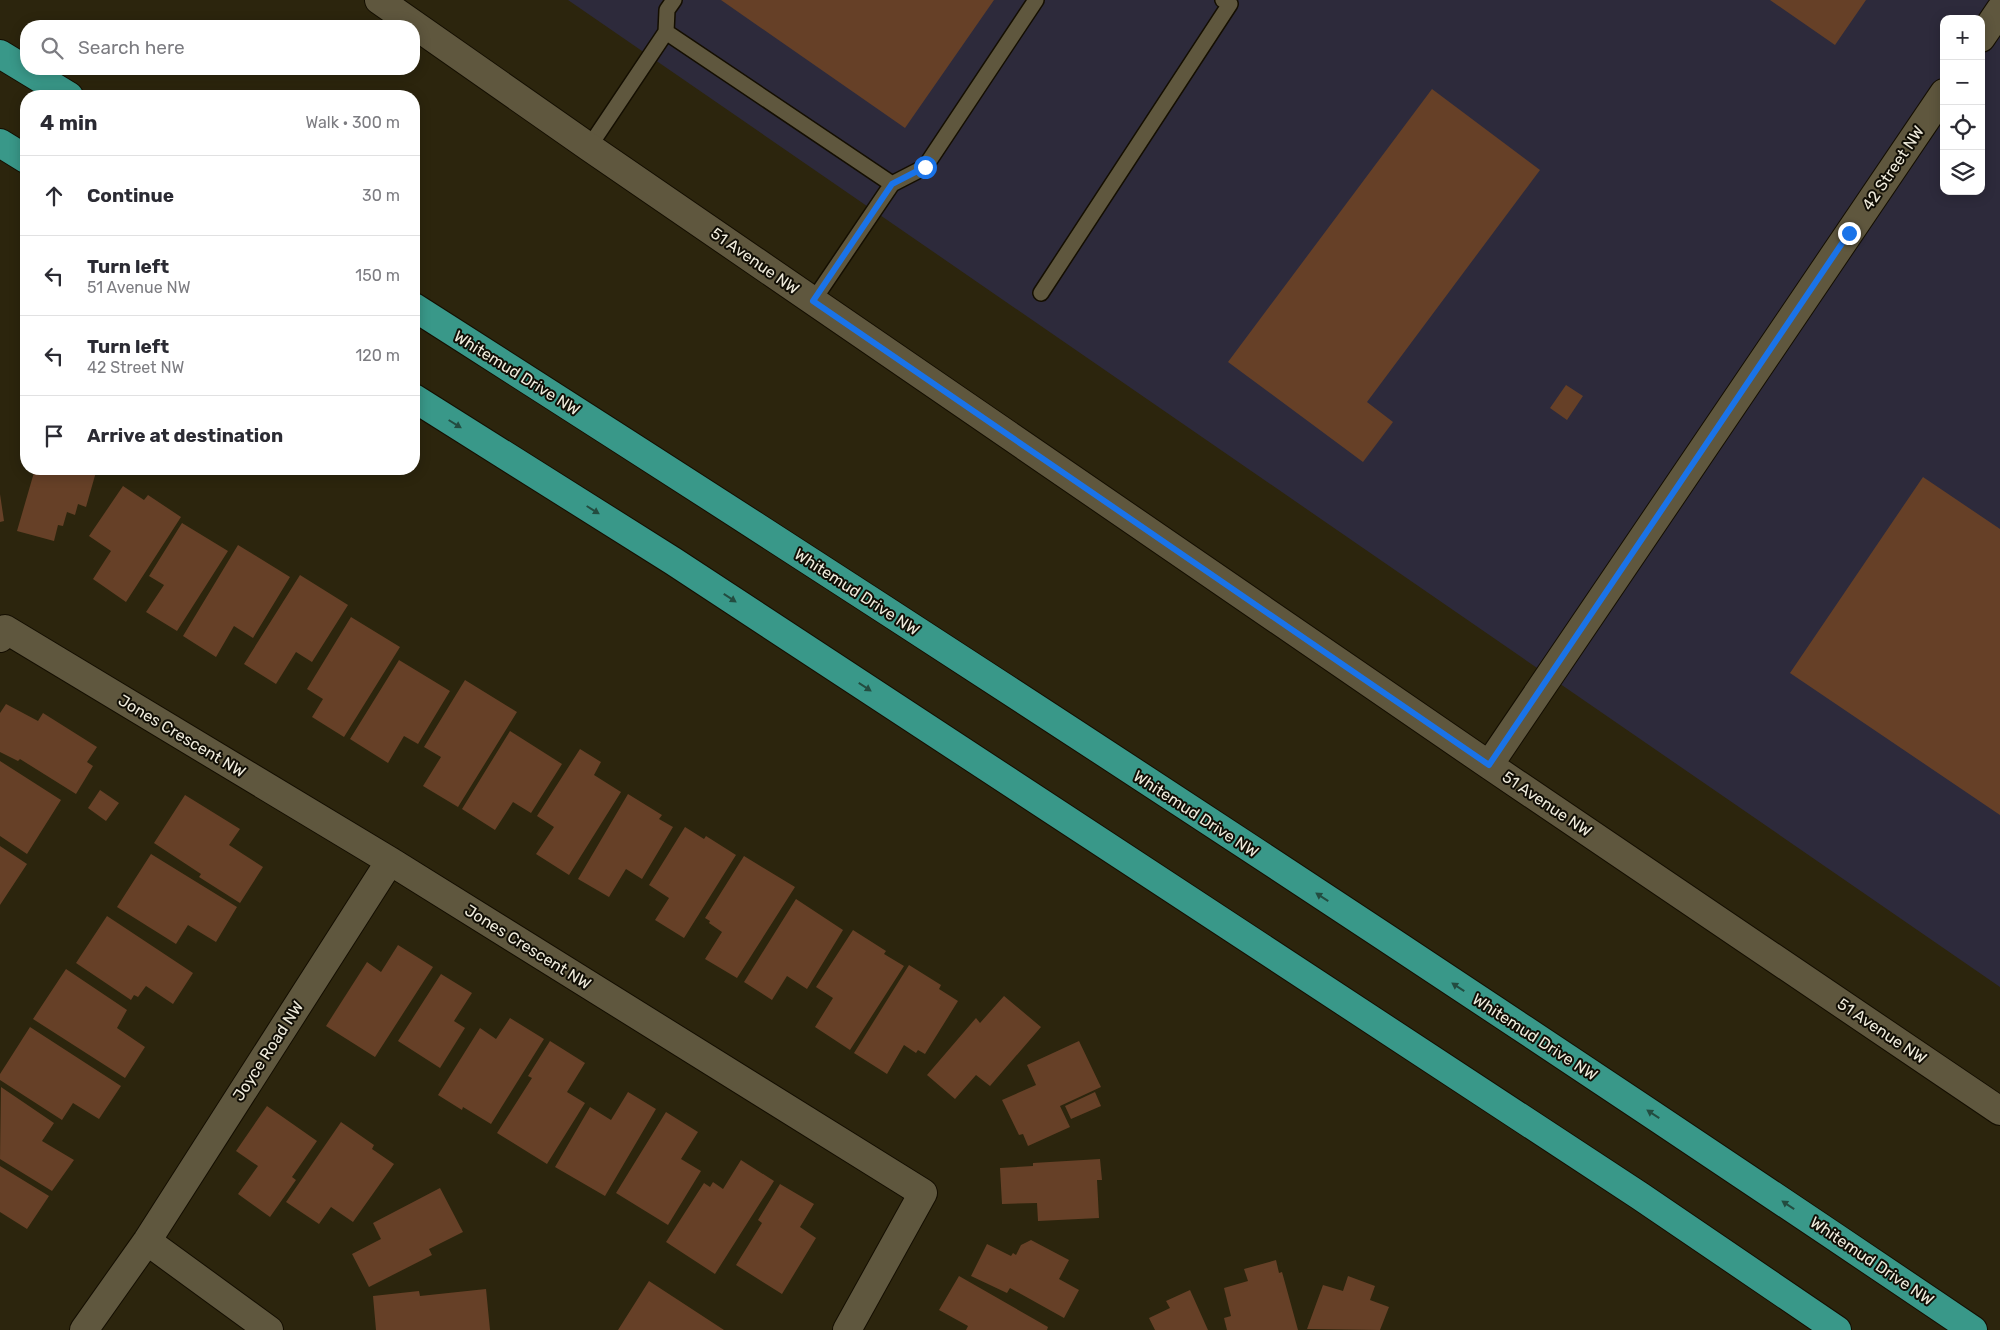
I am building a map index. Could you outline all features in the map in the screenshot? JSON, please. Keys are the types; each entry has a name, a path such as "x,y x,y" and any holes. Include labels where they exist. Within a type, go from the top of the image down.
{"highway":[{"path":"0,54 20,66"},
{"path":"34,75 59,90"},
{"path":"0,143 20,155"},
{"name":"Whitemud Drive NW","path":"420,311 738,514 1691,1139 1973,1330"},
{"path":"420,402 673,561 1640,1196 1837,1330"}],"street":[{"name":"51 Avenue NW","path":"392,3 415,20"},
{"path":"1985,32 2000,10"},
{"name":"51 Avenue NW","path":"420,24 589,148 1489,765 2000,1112"},
{"name":"42 Street NW","path":"1489,765 1940,99"},
{"name":"Jones Crescent NW","path":"0,638 5,629 390,861 923,1193 847,1330"},
{"name":"Joyce Road NW","path":"84,1330 147,1242 390,861"},
{"path":"147,1242 269,1330"}],"lane":[{"path":"589,148 666,32 667,10 674,0"},
{"path":"813,301 892,184 925,167 1036,0"},
{"path":"1041,293 1230,4 1223,0"},
{"path":"666,32 892,184"}],"shaded area":[{"path":"568,0 2000,0 2000,987"}],"building":[{"path":"721,0 994,0 905,128"},
{"path":"1770,0 1866,0 1835,45"},
{"path":"1432,89 1540,170 1367,402 1393,422 1363,462 1228,362"},
{"path":"1566,385 1583,396 1567,420 1550,408"},
{"path":"33,475 95,475 86,507 78,504 75,515 67,512 63,526 58,525 54,541 17,531"},
{"path":"1923,477 2000,529 2000,815 1790,673"},
{"path":"123,486 144,500 148,495 181,517 126,602 93,579 111,551 89,536"},
{"path":"0,494 4,521 0,522"},
{"path":"182,523 228,551 177,631 146,612 164,585 149,576"},
{"path":"238,545 290,577 253,638 234,626 216,657 183,636"},
{"path":"300,575 348,605 312,662 296,652 276,684 244,664"},
{"path":"351,617 400,647 344,737 312,717 323,699 307,689"},
{"path":"399,660 450,691 418,744 404,736 388,763 350,739"},
{"path":"465,680 517,712 458,807 423,786 441,757 424,747"},
{"path":"6,704 38,721 43,713 97,747 87,762 93,766 76,794 20,759 18,761 0,752 0,713"},
{"path":"510,731 562,764 531,813 513,802 495,830 462,809"},
{"path":"580,749 601,762 594,775 621,792 569,875 536,854 554,827 537,816"},
{"path":"0,761 61,800 27,854 0,836"},
{"path":"100,790 119,803 106,821 88,808"},
{"path":"628,794 662,815 659,819 673,827 642,879 626,869 609,897 578,879"},
{"path":"185,795 240,829 229,845 263,867 240,903 199,877 201,874 154,843"},
{"path":"685,827 704,839 706,836 736,855 684,938 655,920 669,898 649,885"},
{"path":"0,846 27,864 0,905"},
{"path":"151,854 237,907 216,942 188,925 176,944 117,907"},
{"path":"744,856 795,887 737,978 705,959 722,932 705,918"},
{"path":"796,899 843,930 807,989 787,976 772,1000 744,982"},
{"path":"107,916 193,973 173,1004 146,986 138,997 134,995 131,1000 76,963"},
{"path":"853,930 886,951 884,954 904,966 850,1050 815,1027 833,998 816,987"},
{"path":"398,945 433,967 375,1057 326,1026 367,962 381,972"},
{"path":"909,965 941,985 939,989 958,1001 925,1054 918,1050 916,1053 904,1045 887,1074 854,1053"},
{"path":"66,969 127,1010 117,1028 145,1047 125,1078 33,1019"},
{"path":"441,974 472,993 454,1021 465,1028 440,1068 398,1041"},
{"path":"1004,996 1041,1027 990,1086 976,1075 955,1099 927,1075 976,1018 980,1023"},
{"path":"510,1018 544,1039 491,1124 463,1107 462,1110 438,1095 480,1028 496,1039"},
{"path":"30,1027 121,1086 99,1119 73,1103 62,1120 0,1080 0,1074"},
{"path":"550,1041 585,1063 567,1092 585,1103 547,1164 497,1133 532,1078 528,1076"},
{"path":"1079,1041 1101,1087 1060,1106 1070,1127 1028,1146 1023,1134 1019,1135 1002,1100 1036,1085 1027,1065"},
{"path":"1,1087 54,1123 42,1141 74,1160 52,1191 0,1159"},
{"path":"628,1092 656,1109 605,1196 555,1167 590,1107 611,1120"},
{"path":"1095,1092 1101,1106 1071,1119 1065,1106"},
{"path":"267,1106 317,1141 292,1177 296,1180 270,1217 238,1194 258,1166 236,1151"},
{"path":"666,1112 698,1132 681,1159 701,1171 668,1225 616,1193"},
{"path":"341,1122 374,1145 372,1149 394,1164 353,1222 331,1207 319,1224 286,1202"},
{"path":"1100,1159 1102,1180 1097,1180 1099,1218 1038,1221 1037,1203 1002,1204 1000,1168 1033,1166 1033,1163"},
{"path":"741,1160 774,1181 715,1274 666,1242 704,1183 710,1187 713,1182 723,1189"},
{"path":"0,1166 49,1196 27,1229 0,1212"},
{"path":"780,1184 814,1204 800,1227 816,1238 782,1294 736,1265 762,1223 758,1220"},
{"path":"440,1188 463,1232 429,1249 432,1255 369,1287 352,1254 381,1239 373,1223"},
{"path":"1031,1240 1069,1260 1059,1279 1079,1290 1064,1318 1010,1288 1007,1293 971,1276 987,1244 1011,1256 1013,1253 1016,1255 1021,1245"},
{"path":"1276,1260 1279,1273 1282,1272 1298,1330 1227,1330 1224,1318 1231,1316 1224,1288 1248,1281 1244,1269"},
{"path":"959,1276 1048,1327 1047,1330 966,1330 968,1326 939,1310"},
{"path":"1348,1276 1375,1286 1370,1300 1389,1307 1380,1330 1307,1329 1323,1285 1343,1291"},
{"path":"649,1281 724,1330 618,1330"},
{"path":"486,1289 490,1330 376,1330 373,1296 419,1291 420,1296"},
{"path":"1190,1290 1208,1330 1155,1330 1149,1318 1170,1308 1166,1301"}],"route":[{"path":"925,167 892,184 813,301 1489,765 1849,233"}]}
